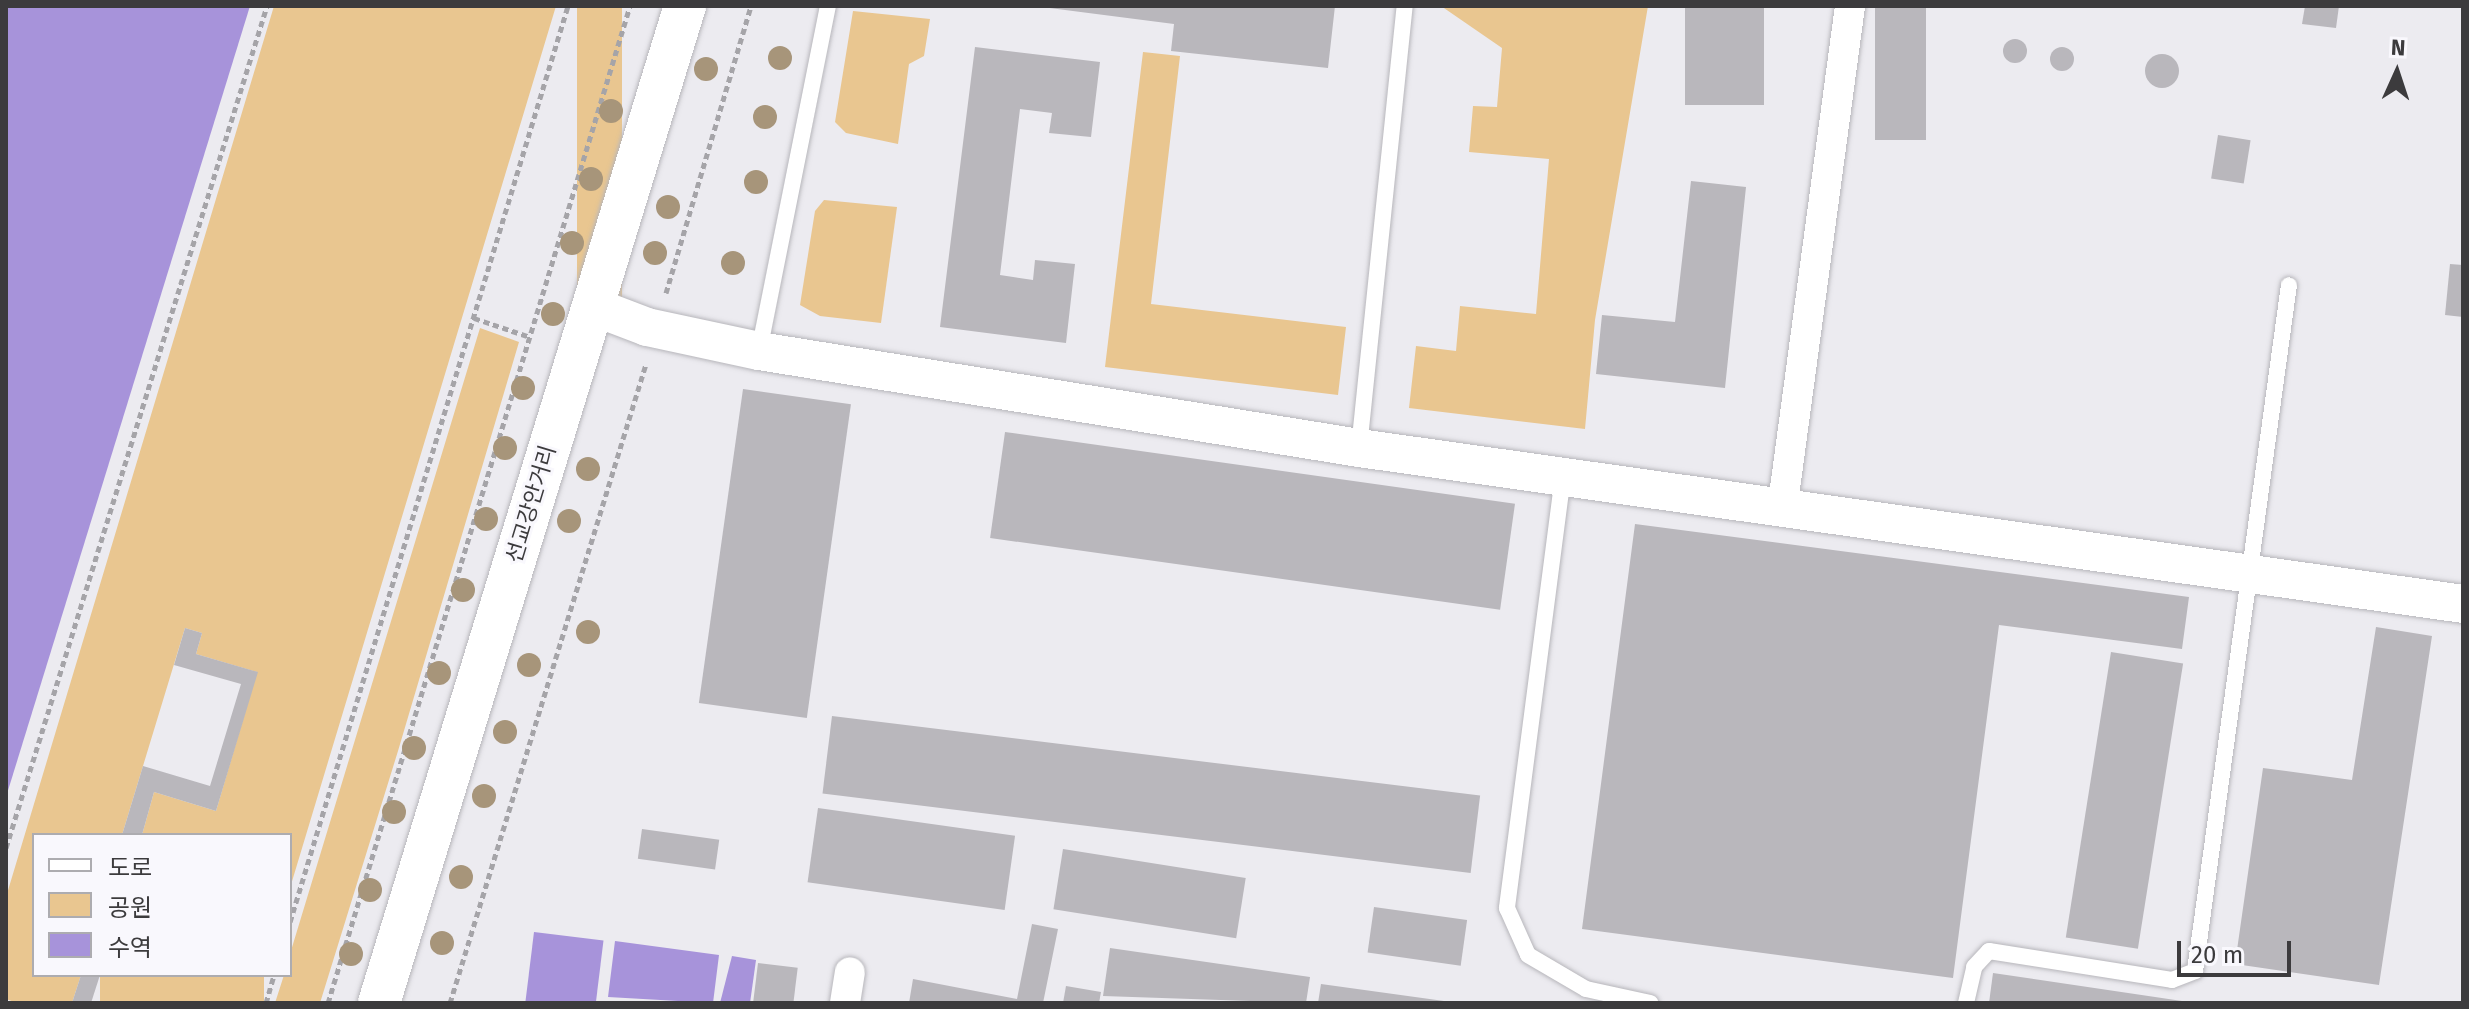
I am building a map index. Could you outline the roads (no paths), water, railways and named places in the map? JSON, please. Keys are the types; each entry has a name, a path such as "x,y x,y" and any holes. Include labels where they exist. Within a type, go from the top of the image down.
{"main road":[{"name":"선교강안거리","path":"379,1003 685,6"}],"street":[{"path":"1783,503 1850,6"},
{"path":"592,306 656,329 759,351 1359,448 1783,503 2463,604"},
{"path":"845,1003 850,972"}],"lane":[{"path":"759,351 828,6"},
{"path":"1359,448 1405,6"},
{"path":"1966,1003 1974,967 1989,951 2172,980 2195,971 2289,285"},
{"path":"1563,475 1507,908 1528,955 1586,989 1650,1003"}],"water":[{"path":"6,6 250,6 6,797"},
{"path":"534,932 603,941 596,1003 525,1003"},
{"path":"615,941 719,955 713,1003 608,997"},
{"path":"732,956 756,960 750,1003 720,1003"}]}
